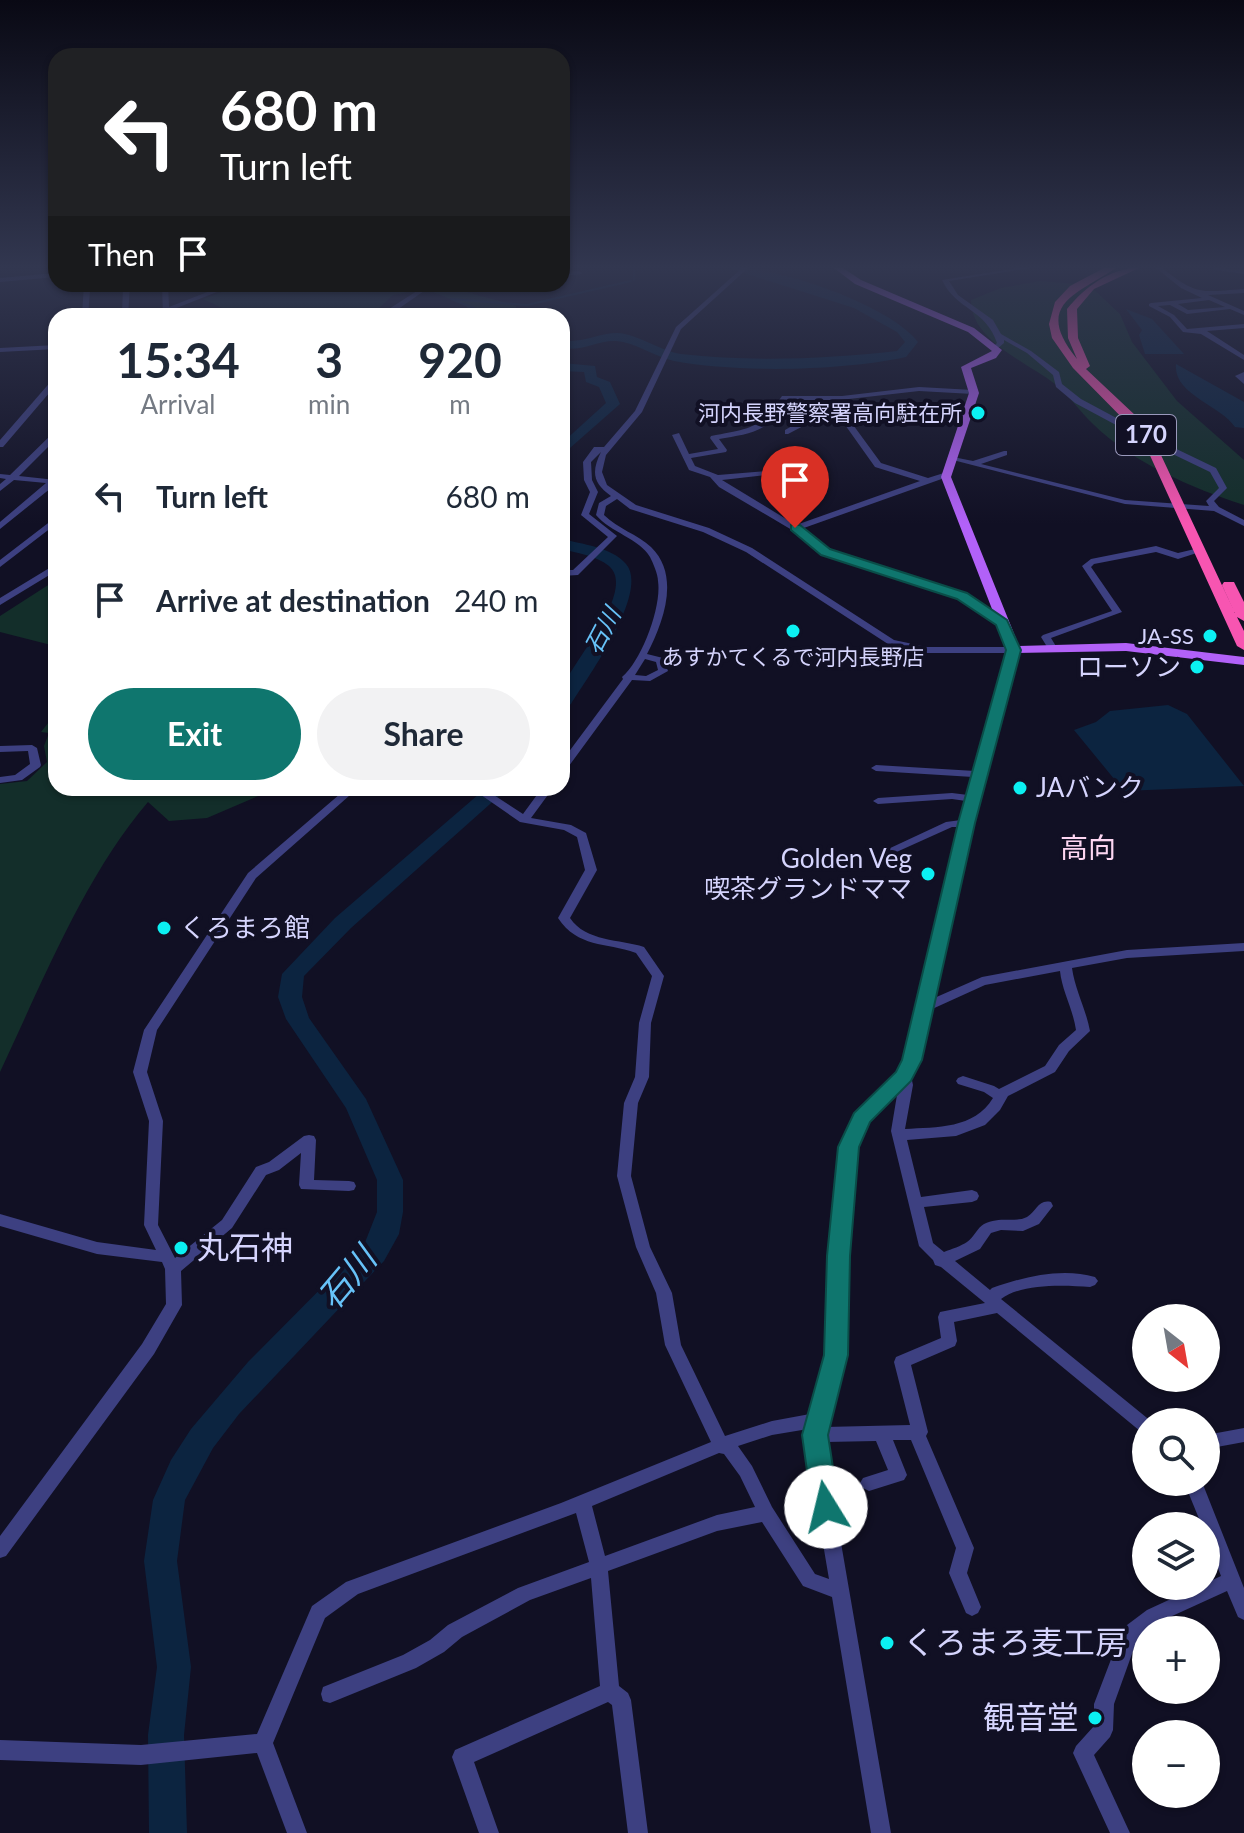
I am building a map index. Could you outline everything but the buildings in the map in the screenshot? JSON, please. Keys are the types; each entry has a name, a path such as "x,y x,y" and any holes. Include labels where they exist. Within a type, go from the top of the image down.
{"highway":[{"path":"1061,354 1081,366"},
{"name":"170","path":"1071,354 1132,417 1147,438 1244,617"},
{"name":"170","path":"1074,354 1081,366 1140,417 1161,445 1199,551 1244,646"},
{"path":"1078,354 1081,366"}],"main road":[{"path":"994,354 966,367 973,392 948,473 1014,650 1161,650 1244,661"}],"street":[{"path":"665,354 638,412 607,450 598,472 603,486 615,497 738,543 891,642 927,650 1014,650 966,823 912,1060 904,1076 861,1118 849,1147 838,1256 836,1355 816,1428 881,1833"},
{"path":"1031,354 1056,374 1059,385 1078,401 1147,438"},
{"path":"1244,374 1239,376 1244,382"},
{"path":"689,456 723,450 714,438 738,438 763,427 785,398 834,398 919,389 973,392"},
{"path":"0,445 43,405 48,396"},
{"path":"772,413 796,415 807,421 851,420 834,398"},
{"path":"788,432 807,421"},
{"path":"846,421 878,465 926,480"},
{"path":"676,435 689,456 692,468 717,478 775,472"},
{"path":"0,489 48,443"},
{"path":"1161,445 1213,470 1223,488 1211,497 1216,509"},
{"path":"607,450 597,449 587,462 588,480 594,492 585,515 628,544"},
{"path":"795,528 1004,453"},
{"path":"953,459 1125,502 1216,509 1244,523"},
{"path":"0,476 48,481"},
{"path":"717,478 722,485 795,528 826,552 962,596 1002,623"},
{"path":"0,526 48,487"},
{"path":"570,757 624,682 662,612 663,581 658,565 645,547 600,515 602,505 615,497"},
{"path":"0,564 48,526"},
{"path":"570,573 575,573 613,536"},
{"path":"1052,648 1046,637 1117,612 1086,566 1091,562 1156,549 1178,556 1199,551"},
{"path":"0,602 48,572"},
{"path":"624,682 647,679 663,671 660,660 641,655"},
{"path":"0,749 32,748 36,765 18,778 0,780"},
{"path":"876,768 979,774"},
{"path":"0,1550 165,1325 174,1305 170,1263 151,1225 156,1121 140,1072 151,1030 252,876 344,796"},
{"path":"488,796 521,818 567,827 582,835 591,870 564,918 566,924 599,942 640,950 658,976 645,1023 642,1077 631,1103 624,1176 643,1247 664,1293 673,1345 725,1446 746,1471 766,1513 809,1580 840,1591"},
{"path":"521,818 541,796"},
{"path":"878,801 952,796 972,799"},
{"path":"877,857 950,824 966,823"},
{"path":"923,1008 982,981 1127,954 1244,947"},
{"path":"899,1135 969,1127 995,1107 1009,1089 1050,1069 1064,1048 1083,1031 1082,1018 1066,989 1066,966"},
{"path":"904,1076 906,1085 899,1135 926,1246 940,1261 1132,1415"},
{"path":"963,1081 989,1089 1001,1097"},
{"path":"0,1220 97,1248 170,1263 227,1224 261,1171 274,1166 309,1140 306,1185 349,1186"},
{"path":"915,1203 972,1196"},
{"path":"940,1261 975,1245 986,1229 1000,1224 1023,1225 1048,1211"},
{"path":"995,1305 997,1292 1026,1283 1058,1278 1090,1281"},
{"path":"297,1833 263,1743 313,1623 332,1599 352,1588 794,1422 816,1428 882,1434 920,1432 902,1362 949,1341 946,1317 995,1305"},
{"path":"916,1432 965,1548 958,1573 972,1607"},
{"path":"869,1483 898,1475 882,1434"},
{"path":"1220,1439 1244,1435"},
{"path":"1198,1496 1244,1611"},
{"path":"582,1503 599,1568 610,1691 621,1700 638,1833"},
{"path":"330,1694 409,1662 455,1631 524,1594 717,1523 766,1513"},
{"path":"1120,1833 1083,1753 1103,1730 1104,1704 1130,1634 1153,1616 1230,1581"},
{"path":"489,1833 462,1757 610,1691"},
{"path":"0,1750 141,1755 235,1749 263,1743"}],"green space":[{"path":"1009,354 1141,354 1177,401 1244,460 1244,505 1184,482 1126,451 1093,424 1055,384"},
{"path":"48,585 48,644 0,632 0,616"},
{"path":"48,736 48,796 258,796 207,818 169,821 148,802 125,831 84,897 0,1072 0,784 27,781 47,762 44,746"}],"water":[{"path":"1176,364 1244,402 1244,428 1235,427 1190,392 1177,375"},
{"path":"1168,705 1187,714 1244,786 1124,791 1074,730 1096,722 1110,711"}],"waterway":[{"name":"石川","path":"664,354 723,362 821,363 901,354"},
{"name":"石川","path":"570,368 590,369 591,379 605,385 613,404 570,444"},
{"name":"石川","path":"570,546 608,558 620,567 624,578 615,614 570,691"},
{"name":"石川","path":"168,1833 166,1735 174,1667 164,1598 161,1542 169,1500 182,1470 229,1404 258,1370 374,1253 385,1234 390,1212 390,1180 357,1105 298,1019 290,997 293,974 343,923 489,796"}],"place":[{"name":"河内長野警察署高向駐在所","path":"978,413"},
{"name":"あすかてくるで河内長野店","path":"793,631"},
{"name":"JA-SS","path":"1210,636"},
{"name":"ローソン","path":"1197,667"},
{"name":"JAバンク","path":"1020,788"},
{"name":"Golden Veg 喫茶グランドママ","path":"928,874"},
{"name":"くろまろ館","path":"164,928"},
{"name":"丸石神","path":"181,1248"},
{"name":"くろまろ麦工房","path":"887,1643"},
{"name":"観音堂","path":"1095,1718"}],"district":[{"name":"高向","path":"1088,848"}],"route":[{"path":"795,528 826,552 962,596 1002,623 1014,650 966,823 912,1060 904,1076 861,1118 849,1147 838,1256 836,1355 816,1421 815,1435 826,1507"}]}
